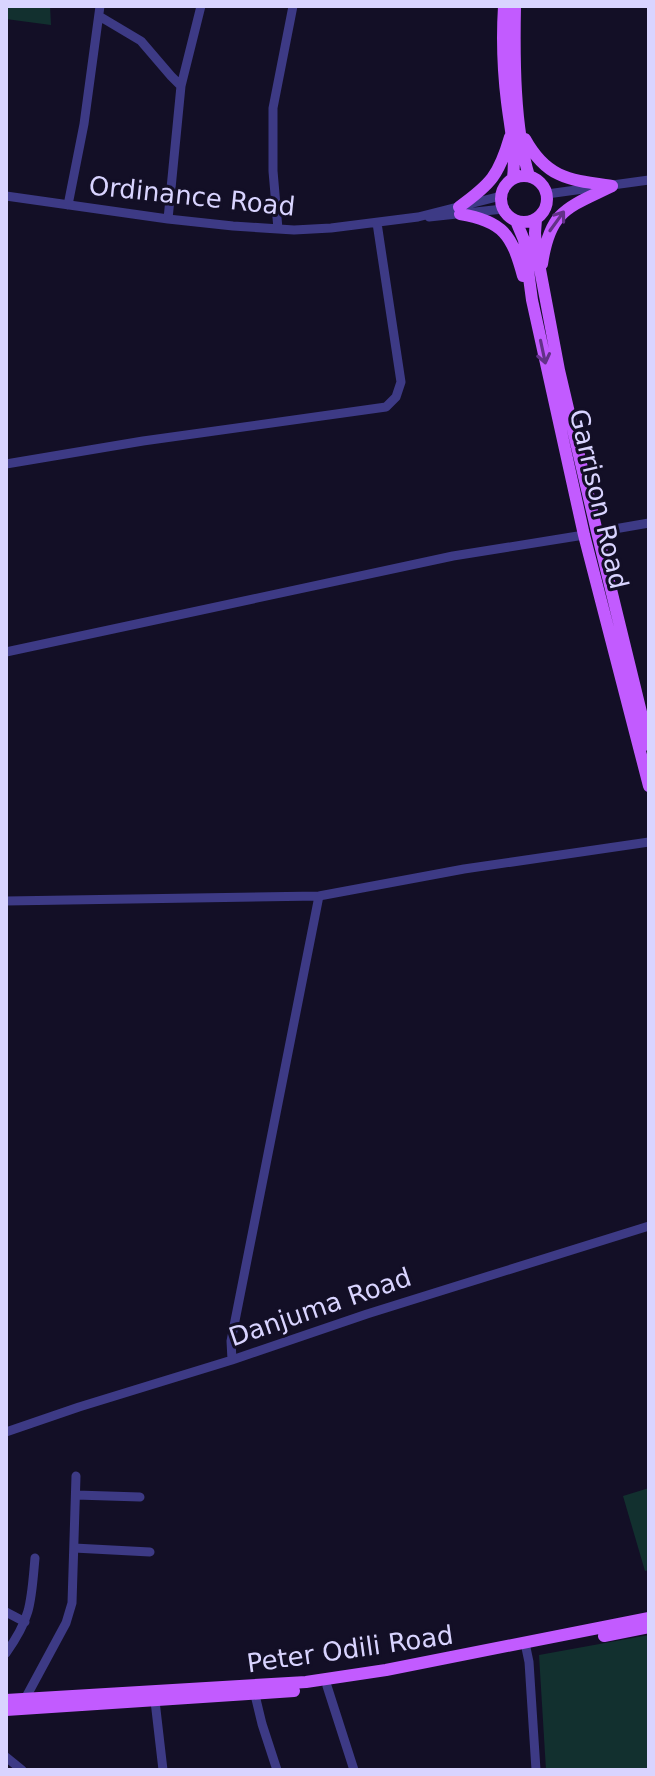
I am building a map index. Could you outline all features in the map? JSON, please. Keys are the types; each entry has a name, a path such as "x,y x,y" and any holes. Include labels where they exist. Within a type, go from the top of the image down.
{"main road":[{"path":"504,6 503,61 516,133 529,176"},
{"path":"513,178 516,133 515,6"},
{"path":"516,133 533,154 559,176 612,186"},
{"path":"516,133 497,172 486,187 460,210 499,226 508,235 532,300"},
{"path":"529,176 542,183 547,204 536,219 516,221 509,217 502,202 503,188 513,178 529,176"},
{"path":"542,283 548,234 557,218 570,206 612,186"},
{"name":"Garrison Road","path":"536,219 542,283 590,534 649,786"},
{"name":"Garrison Road","path":"516,221 524,240 532,300 563,441 649,745"},
{"name":"Peter Odili Road","path":"6,1710 255,1695 327,1686 444,1666 649,1618"},
{"name":"Peter Odili Road","path":"6,1700 306,1682 649,1627"}],"street":[{"path":"168,219 181,86 201,6"},
{"path":"278,229 273,171 273,108 293,6"},
{"path":"68,205 100,11 141,41 181,86"},
{"path":"547,194 649,180"},
{"name":"Ordinance Road","path":"6,196 168,219 313,230 377,223 502,202"},
{"path":"6,464 143,441 386,407 396,397 401,382 377,223"},
{"path":"6,652 453,556 649,523"},
{"path":"6,901 319,896 464,869 649,842"},
{"path":"232,1360 231,1341 319,896"},
{"name":"Danjuma Road","path":"6,1432 649,1226"},
{"path":"25,1699 66,1623 72,1603 76,1476"},
{"path":"76,1495 140,1497"},
{"path":"74,1548 150,1552"},
{"path":"8,1646 25,1622 31,1606 35,1558"},
{"path":"6,1612 25,1622"},
{"path":"526,1646 536,1770"},
{"path":"327,1686 354,1770"},
{"path":"255,1695 277,1770"},
{"path":"155,1701 163,1770"},
{"path":"6,1757 22,1770"}],"green space":[{"path":"6,6 50,6 51,25 6,19"},
{"path":"649,1488 649,1570 645,1571 623,1496"},
{"path":"649,1635 649,1770 546,1770 539,1655"}]}
